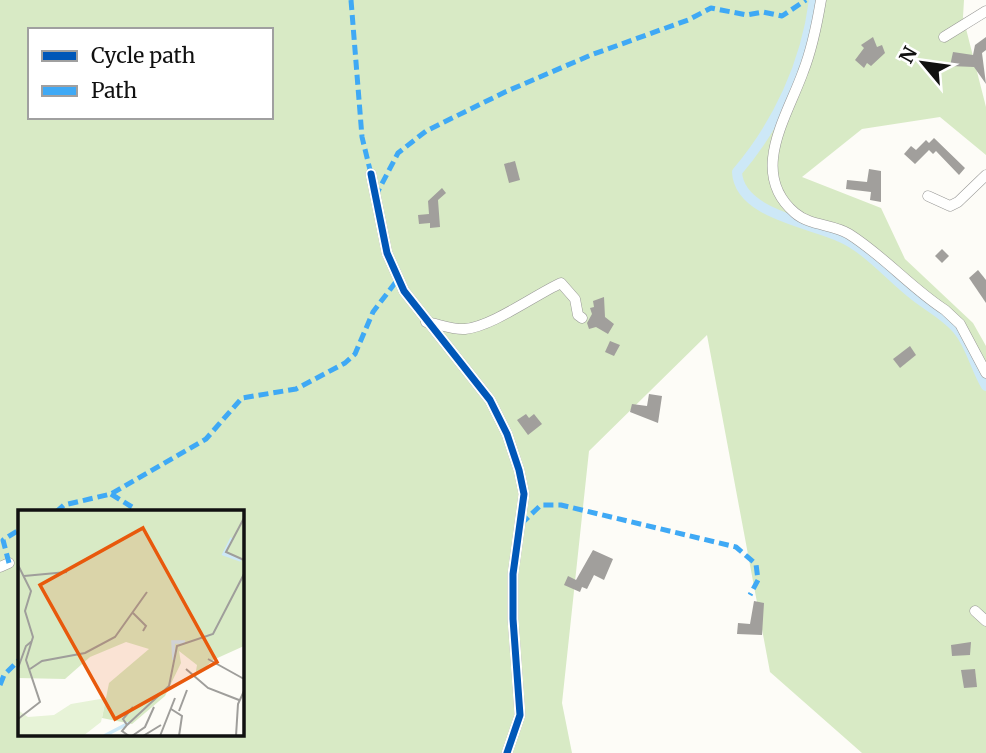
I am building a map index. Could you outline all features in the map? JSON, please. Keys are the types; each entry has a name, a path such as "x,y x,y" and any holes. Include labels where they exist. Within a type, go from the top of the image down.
{"street":[{"path":"821,0 811,50 779,128 773,153 772,176 779,197 797,215 846,233 945,310 960,324 986,373"},
{"path":"944,37 986,11"},
{"path":"370,174 387,254 404,291 489,400 507,435 522,482 524,494 513,585 520,715 507,753"},
{"path":"928,196 950,206 958,202 986,175"},
{"path":"426,322 463,330 491,322 529,298 561,283 575,299 578,315 582,318"},
{"path":"975,611 986,621"}],"green space":[{"path":"0,0 964,0 963,17 986,107 986,155 940,117 862,129 802,177 881,208 905,259 973,323 986,346 986,753 862,753 770,672 707,335 589,451 562,703 572,753 0,753"}],"building":[{"path":"873,37 877,47 882,45 885,53 871,66 867,63 864,68 855,60 864,48 861,45"},
{"path":"986,37 986,50 982,53 986,84 974,67 950,66 953,52 973,55 975,45"},
{"path":"934,138 965,168 959,175 936,151 933,154 929,150 915,164 904,154 911,146 916,150 926,140 929,143"},
{"path":"515,161 520,180 509,183 504,164"},
{"path":"869,169 881,171 881,202 870,200 871,192 846,189 847,180 867,182"},
{"path":"442,188 446,193 438,200 440,227 430,228 430,223 419,224 418,215 429,214 428,201"},
{"path":"942,249 949,256 942,263 935,256"},
{"path":"978,270 986,280 986,303 969,278"},
{"path":"604,297 605,317 614,324 608,334 596,327 589,329 587,323 592,314 590,308 594,307 593,301"},
{"path":"610,341 620,345 614,356 605,352"},
{"path":"910,346 916,355 900,368 893,359"},
{"path":"649,394 662,396 658,423 630,412 632,404 647,406"},
{"path":"526,414 529,418 534,414 542,424 528,435 517,420"},
{"path":"593,550 613,559 604,580 594,575 587,589 582,587 580,592 564,585 568,576 576,580"},
{"path":"754,601 764,603 762,635 737,634 738,623 750,624"},
{"path":"971,642 970,655 952,656 951,645"},
{"path":"975,669 977,687 964,688 961,670"}],"waterway":[{"path":"814,0 804,47 788,92 765,134 737,172 741,186 750,198 778,215 850,242 942,315 966,342 986,386"}],"marked path":[{"path":"351,0 362,137 371,174"},
{"path":"375,197 398,153 426,131 505,92 591,55 688,20 711,8 747,15 763,12 782,16 806,0"},
{"path":"58,510 64,505 111,494 206,439 242,398 296,389 345,363 355,354 373,312 398,279"},
{"path":"111,494 132,507"},
{"path":"521,524 541,505 561,505 736,547 756,564 758,580 750,595"},
{"path":"9,563 3,540 18,531"},
{"path":"0,685 4,675 18,661"}],"cycle path":[{"path":"371,174 387,253 404,291 490,400 507,434 519,470 524,494 513,574 513,619 520,715 507,753"}]}
